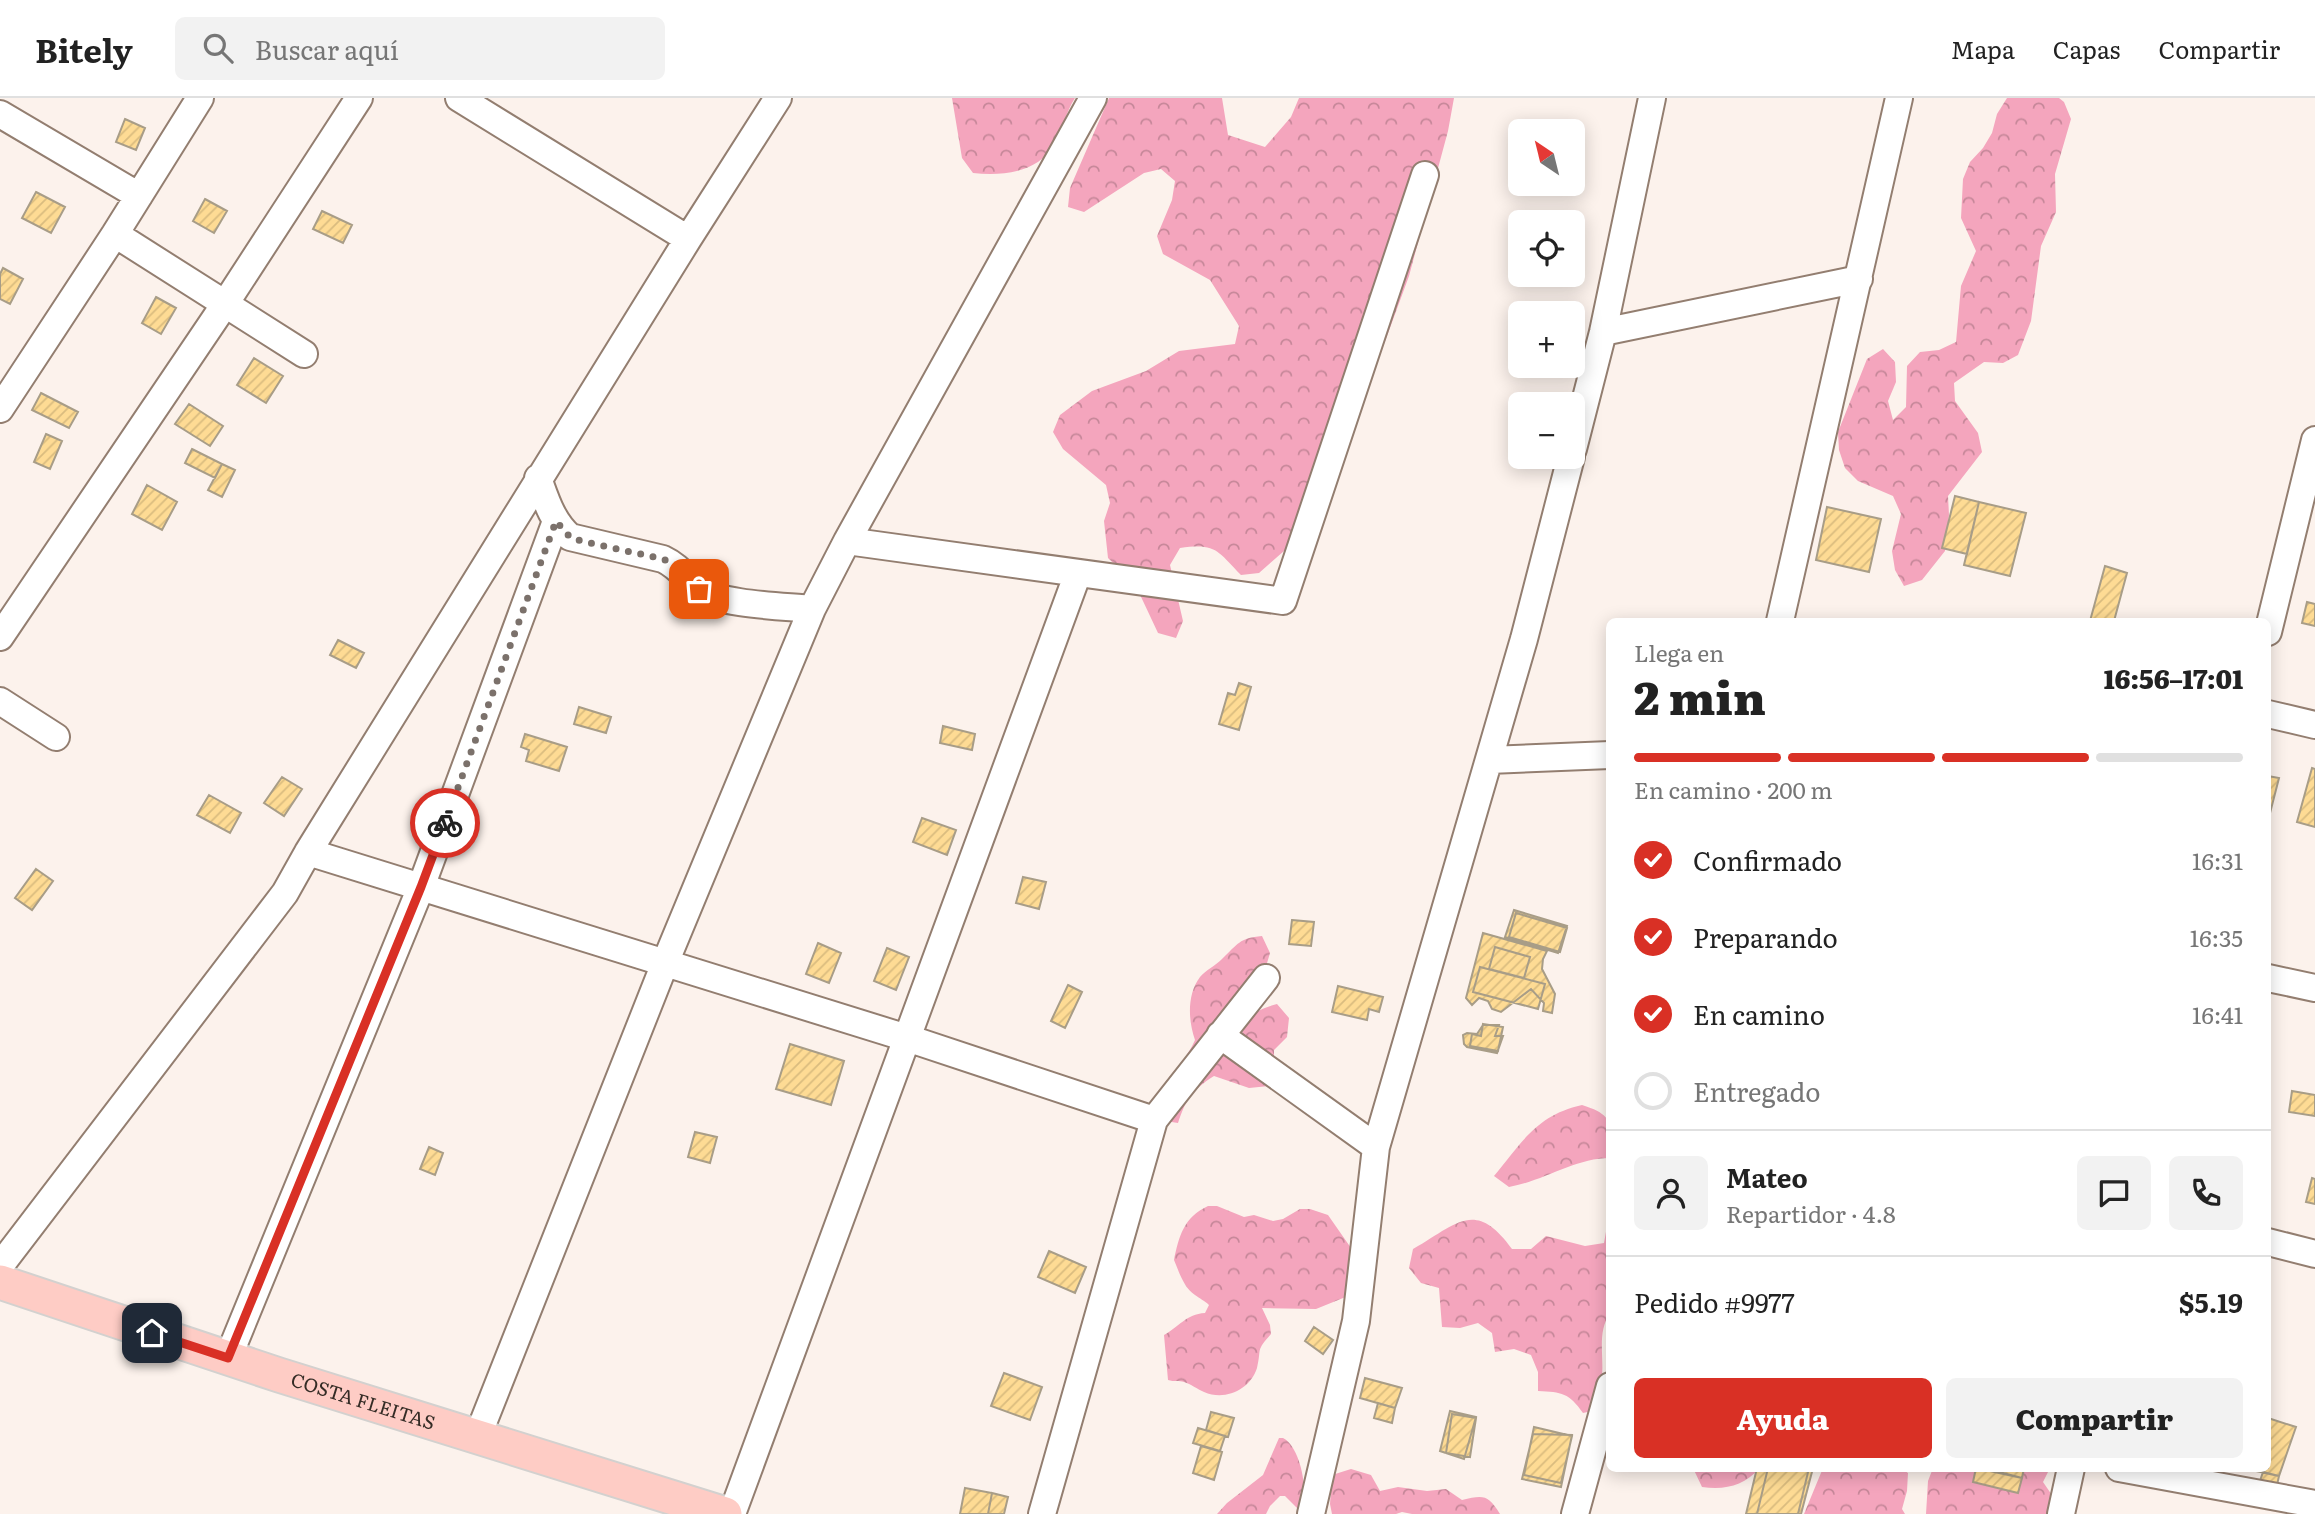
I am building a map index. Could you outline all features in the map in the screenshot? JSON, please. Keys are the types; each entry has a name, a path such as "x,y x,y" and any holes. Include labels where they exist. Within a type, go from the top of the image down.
{"main road":[{"name":"COSTA FLEITAS","path":"0,1282 477,1438 725,1514"}],"street":[{"path":"0,409 200,98"},
{"path":"0,637 225,304 359,98"},
{"path":"459,98 688,239"},
{"path":"0,1266 285,893 307,852 538,478 778,98"},
{"path":"477,1438 665,963 812,609 1093,98"},
{"path":"1585,402 1603,332 1652,98"},
{"path":"1781,618 1899,98"},
{"path":"0,114 139,196"},
{"path":"847,541 1283,601 1426,175"},
{"path":"115,234 304,354"},
{"path":"1603,332 1859,279"},
{"path":"2271,620 2315,440"},
{"path":"1311,1514 1356,1321 1376,1147 1524,639 1568,469"},
{"path":"538,478 556,521 570,537 663,559 676,565 699,589 724,599 812,609"},
{"path":"228,1358 421,887 556,521"},
{"path":"732,1514 1078,573"},
{"path":"0,701 56,737"},
{"path":"2271,715 2315,725"},
{"path":"1489,760 1606,755"},
{"path":"307,852 907,1038 1154,1120"},
{"path":"1042,1514 1154,1120 1266,978"},
{"path":"2271,979 2315,988"},
{"path":"1220,1035 1376,1147"},
{"path":"2271,1243 2315,1254"},
{"path":"1575,1514 1606,1400"},
{"path":"2061,1514 2070,1472"},
{"path":"2141,1472 2315,1504"}],"green space":[{"path":"952,98 1075,98 1055,143 1040,161 1008,173 984,174 973,173 962,158"},
{"path":"1109,98 1222,98 1228,135 1265,147 1291,117 1299,98 1454,98 1448,131 1409,276 1369,385 1300,537 1259,573 1241,575 1227,560 1209,548 1180,548 1170,565 1183,621 1176,638 1158,633 1135,584 1108,558 1104,521 1110,503 1106,485 1063,449 1053,432 1060,415 1092,391 1146,371 1179,351 1235,344 1239,326 1210,280 1163,254 1157,236 1172,200 1175,181 1161,169 1144,173 1084,212 1068,207 1070,188"},
{"path":"2007,98 2059,98 2064,102 2071,119 2055,174 2056,212 2041,246 2031,321 2018,355 2003,363 1984,362 1954,383 1955,401 1978,433 1982,452 1948,496 1945,551 1922,580 1904,586 1895,570 1892,551 1901,514 1893,496 1858,481 1845,468 1839,450 1838,432 1867,359 1883,349 1895,362 1896,382 1888,401 1893,420 1906,407 1907,366 1920,352 1939,350 1956,342 1961,286 1976,251 1961,218 1963,179 1970,162 1992,133 1997,114"},
{"path":"1262,936 1270,953 1259,990 1229,1016 1240,1039 1249,1019 1263,1009 1277,1004 1289,1018 1287,1037 1274,1050 1274,1068 1269,1086 1249,1088 1214,1076 1191,1096 1178,1123 1159,1120 1159,1105 1165,1084 1195,1040 1190,1007 1196,984 1202,975 1239,943 1248,938"},
{"path":"1582,1105 1606,1118 1606,1158 1584,1162 1509,1187 1494,1176 1522,1141 1542,1123"},
{"path":"1208,1206 1217,1206 1244,1217 1254,1215 1273,1221 1283,1219 1300,1209 1310,1209 1328,1215 1351,1248 1353,1294 1316,1309 1262,1308 1271,1334 1261,1347 1254,1376 1236,1392 1220,1395 1204,1392 1182,1381 1168,1380 1164,1335 1188,1318 1205,1313 1209,1305 1191,1292 1174,1260 1184,1228 1193,1216"},
{"path":"1465,1220 1487,1224 1499,1233 1512,1249 1531,1249 1546,1236 1585,1246 1604,1243 1606,1232 1606,1321 1602,1344 1602,1376 1606,1380 1606,1395 1601,1409 1583,1413 1564,1395 1538,1391 1538,1372 1531,1355 1514,1349 1495,1352 1492,1333 1478,1323 1460,1328 1442,1327 1439,1288 1421,1283 1409,1268 1413,1249"},
{"path":"1279,1438 1283,1438 1292,1447 1301,1468 1304,1489 1301,1512 1285,1496 1280,1496 1266,1514 1217,1514 1263,1475"},
{"path":"1351,1469 1371,1475 1380,1491 1398,1487 1427,1491 1446,1489 1462,1500 1475,1497 1488,1499 1500,1514 1332,1514 1332,1475"},
{"path":"1695,1472 1756,1472 1734,1485 1702,1487"},
{"path":"1821,1472 1908,1473 1902,1509 1905,1514 1804,1514"},
{"path":"1931,1472 2048,1472 2043,1482 2054,1498 2056,1514 1926,1514 1928,1481"}],"building":[{"path":"125,119 145,128 136,150 116,142"},
{"path":"36,192 65,207 51,233 22,218"},
{"path":"205,199 227,211 214,233 193,221"},
{"path":"322,211 352,225 343,243 313,229"},
{"path":"3,268 23,279 10,304 0,299 0,274"},
{"path":"156,297 176,308 161,334 142,323"},
{"path":"254,358 283,376 266,403 237,385"},
{"path":"41,393 78,412 69,428 32,410"},
{"path":"189,404 223,426 210,446 175,424"},
{"path":"46,434 62,441 50,469 34,462"},
{"path":"192,449 222,464 215,478 185,463"},
{"path":"222,464 235,470 222,497 208,490"},
{"path":"147,485 177,502 162,530 132,514"},
{"path":"1955,496 1979,502 1967,554 1942,548"},
{"path":"1979,502 2026,513 2010,576 1964,565"},
{"path":"1827,507 1881,519 1869,572 1816,560"},
{"path":"2105,566 2127,573 2115,618 2091,618"},
{"path":"2307,602 2315,604 2315,626 2302,623"},
{"path":"338,640 364,653 356,668 330,655"},
{"path":"1239,683 1251,687 1239,730 1219,724 1228,693 1235,695"},
{"path":"579,707 611,717 606,733 574,724"},
{"path":"943,726 975,734 972,750 940,743"},
{"path":"525,734 567,747 559,771 526,761 529,750 521,747"},
{"path":"2312,768 2315,769 2315,827 2297,822"},
{"path":"282,777 302,789 284,816 264,803"},
{"path":"2271,777 2279,778 2271,809"},
{"path":"209,795 241,813 230,833 197,815"},
{"path":"922,818 956,830 947,855 913,842"},
{"path":"36,869 53,881 32,910 15,898"},
{"path":"1023,877 1046,882 1039,909 1016,903"},
{"path":"1514,910 1567,926 1558,953 1505,937"},
{"path":"1516,913 1567,928 1560,952 1509,937"},
{"path":"1292,920 1314,922 1311,946 1289,944"},
{"path":"1483,933 1547,951 1542,969 1555,994 1552,1013 1543,1011 1544,1003 1531,989 1501,1012 1492,1009 1488,1001 1479,998 1472,1005 1466,998"},
{"path":"818,943 841,953 829,983 806,974"},
{"path":"1495,947 1530,957 1524,978 1489,969"},
{"path":"887,948 909,957 896,990 874,981"},
{"path":"1480,967 1545,984 1538,1009 1473,992"},
{"path":"1068,985 1082,992 1065,1028 1051,1021"},
{"path":"1338,986 1383,997 1379,1012 1369,1009 1367,1020 1332,1012"},
{"path":"1483,1024 1503,1027 1498,1051 1470,1046 1472,1034 1481,1036"},
{"path":"1483,1025 1499,1025 1495,1036 1503,1036 1497,1053 1467,1047 1464,1044 1463,1035 1477,1034"},
{"path":"790,1044 844,1061 831,1105 776,1089"},
{"path":"2292,1091 2315,1095 2315,1116 2289,1112"},
{"path":"695,1132 717,1137 710,1163 688,1157"},
{"path":"429,1147 443,1153 435,1175 420,1169"},
{"path":"2312,1178 2315,1179 2315,1204 2306,1202"},
{"path":"1049,1251 1086,1267 1075,1293 1038,1277"},
{"path":"1314,1327 1333,1340 1323,1354 1305,1341"},
{"path":"1004,1373 1042,1387 1030,1420 991,1406"},
{"path":"1365,1378 1402,1388 1395,1408 1360,1398"},
{"path":"1378,1403 1395,1408 1392,1423 1374,1418"},
{"path":"1450,1411 1476,1417 1464,1459 1440,1451"},
{"path":"1211,1412 1234,1418 1228,1437 1206,1430"},
{"path":"1452,1414 1476,1418 1470,1457 1446,1453"},
{"path":"2271,1419 2296,1427 2279,1476 2261,1472 2271,1472"},
{"path":"1534,1427 1572,1436 1561,1483 1524,1475"},
{"path":"1198,1428 1225,1436 1220,1451 1193,1443"},
{"path":"1533,1434 1572,1435 1561,1487 1522,1479"},
{"path":"1201,1446 1222,1452 1214,1480 1193,1473"},
{"path":"1756,1472 1812,1472 1801,1514 1746,1514"},
{"path":"1767,1472 1808,1472 1798,1514 1757,1514"},
{"path":"1975,1472 1994,1472 2022,1478 2018,1493 1973,1482"},
{"path":"1999,1472 2023,1472 2022,1478"},
{"path":"2263,1472 2279,1476 2277,1485 2260,1481"},
{"path":"965,1488 992,1493 988,1514 960,1514"},
{"path":"992,1493 1008,1497 1004,1514 988,1514"}],"way so far":[{"path":"445,823 556,521 570,537 663,559 676,565 699,589"}],"route":[{"path":"152,1333 228,1358 445,823"}]}
